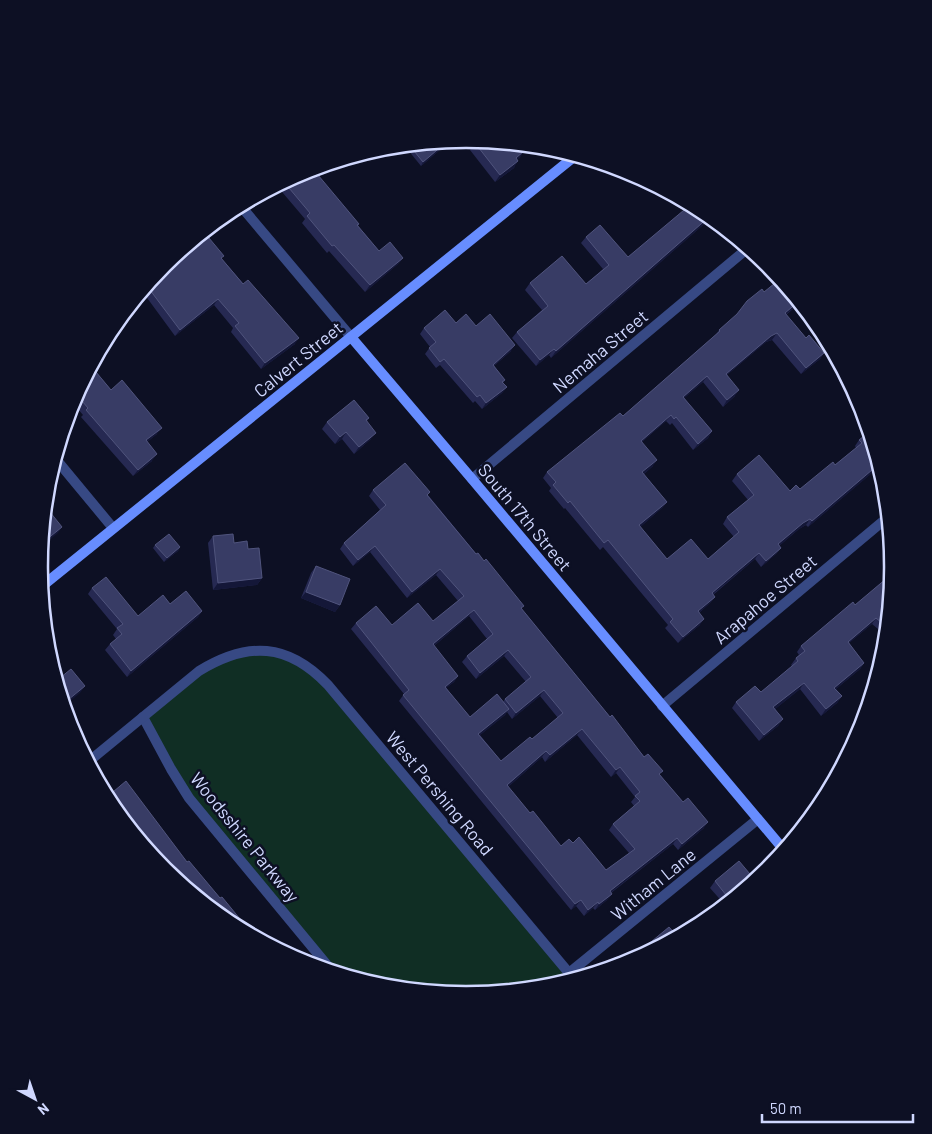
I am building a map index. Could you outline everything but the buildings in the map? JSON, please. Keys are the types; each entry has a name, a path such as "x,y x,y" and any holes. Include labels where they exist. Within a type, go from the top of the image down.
{"street":[{"name":"Calvert Street","path":"48,581 568,162"},
{"name":"South 17th Street","path":"245,212 779,845"},
{"name":"Nemaha Street","path":"472,479 743,253"},
{"path":"61,465 113,528"},
{"name":"Arapahoe Street","path":"662,706 882,522"},
{"name":"West Pershing Road","path":"144,716 199,671 216,661 249,651 267,650 284,653 302,662 328,685 568,972"},
{"path":"94,757 144,716"},
{"name":"Woodsshire Parkway","path":"144,716 189,798 323,960"},
{"name":"Witham Lane","path":"579,970 758,819"}],"green space":[{"path":"249,651 302,662 568,972 521,982 493,985 439,985 384,977 323,960 189,798 143,717 199,671"}]}
